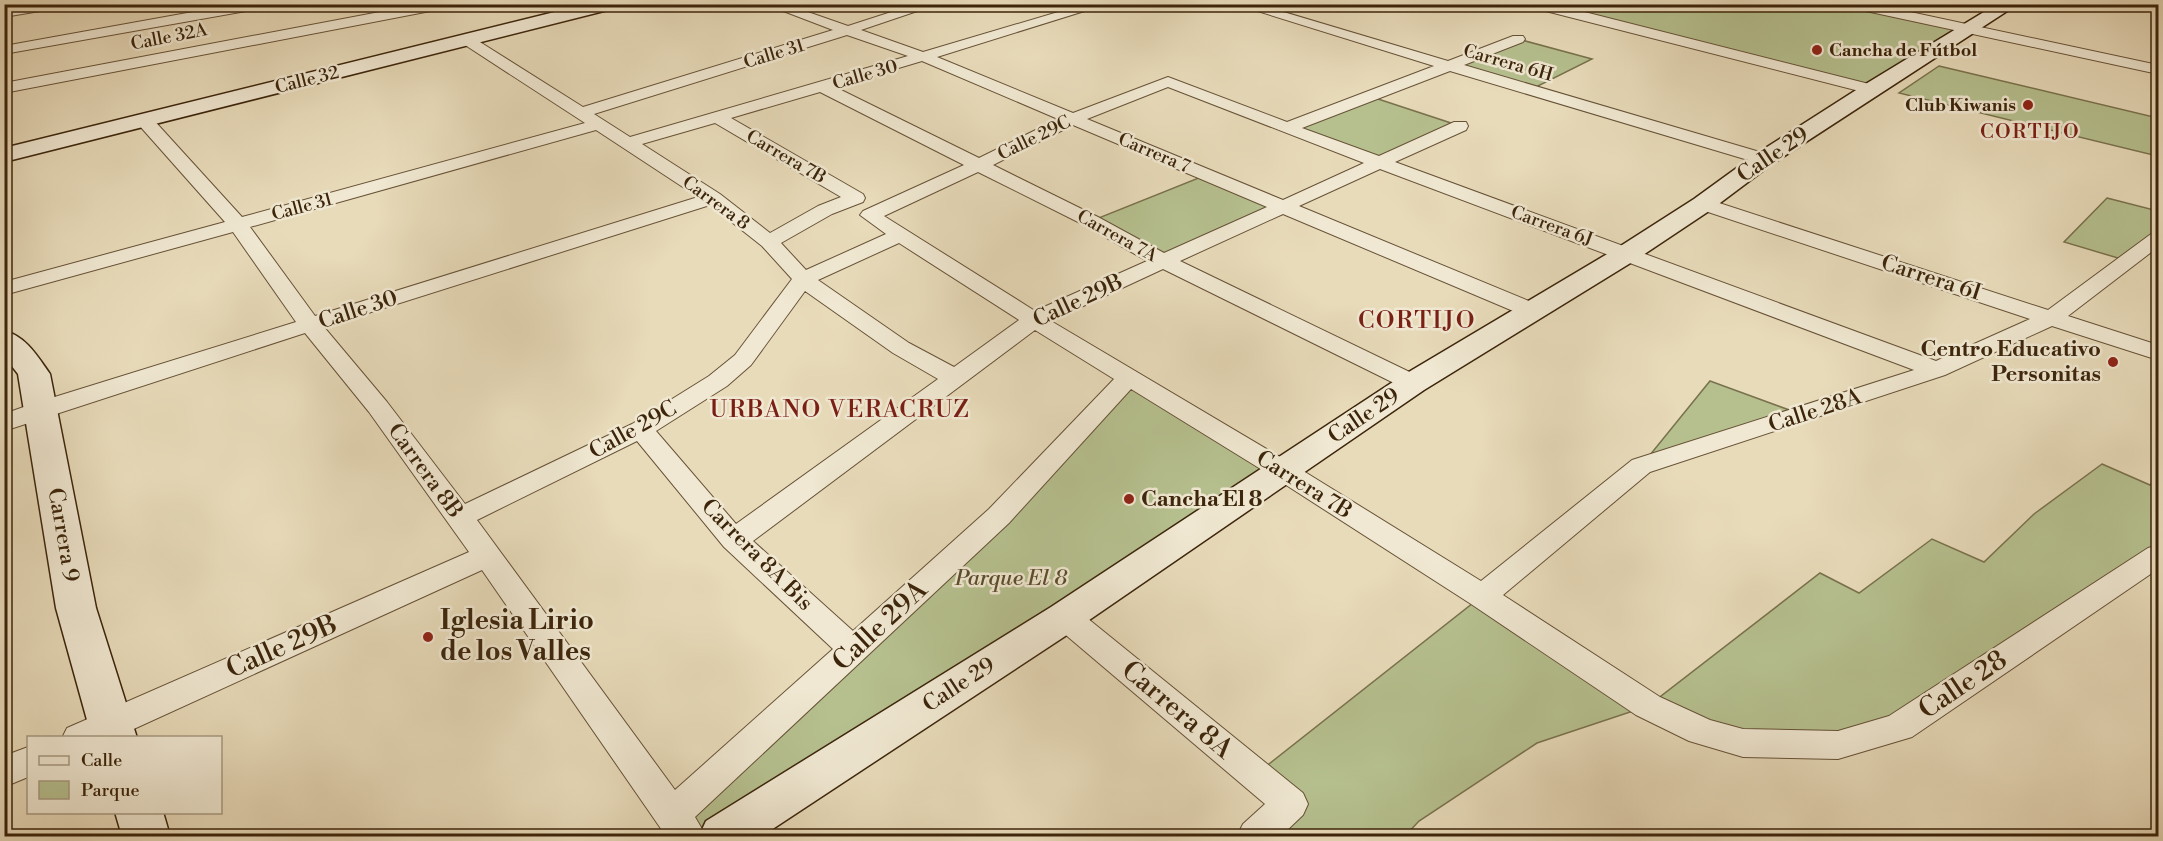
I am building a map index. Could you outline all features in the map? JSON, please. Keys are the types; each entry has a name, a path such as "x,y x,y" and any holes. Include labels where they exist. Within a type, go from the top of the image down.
{"street":[{"path":"4,13 58,4"},
{"path":"4,50 232,7 263,4"},
{"name":"Calle 32A","path":"4,88 446,4"},
{"name":"Calle 32","path":"4,155 610,4"},
{"name":"Carrera 7","path":"771,4 925,57 1533,311"},
{"name":"Calle 31","path":"581,113 932,4"},
{"name":"Calle 30","path":"628,143 1101,4"},
{"name":"Carrera 6H","path":"1241,4 1764,159"},
{"path":"1535,4 1871,89"},
{"path":"1852,4 2158,70"},
{"name":"Calle 29","path":"723,837 1065,617 1413,383 1628,253 1703,204 1764,159 1871,89 1971,30 2010,4"},
{"path":"232,7 257,40"},
{"path":"1287,129 1518,39"},
{"name":"Carrera 8","path":"467,40 712,198 769,242 803,279 901,348 955,378"},
{"name":"Calle 29C","path":"870,215 980,164 1060,114 1168,82"},
{"name":"Carrera 6J","path":"1168,82 1380,164 1628,253 1937,370"},
{"name":"Carrera 7A","path":"822,87 980,164 1165,262 1413,383"},
{"name":"Carrera 7B","path":"717,117 855,198 825,210 769,242"},
{"name":"Carrera 8B","path":"144,120 238,225 310,325 378,407 680,826"},
{"name":"Calle 31","path":"4,289 600,124"},
{"name":"Calle 29B","path":"734,540 1034,320 1460,126"},
{"name":"Calle 30","path":"4,423 41,409 712,198"},
{"name":"Carrera 6I","path":"1703,204 2158,353"},
{"name":"Carrera 7B","path":"870,215 1034,320 1282,470 1482,596 1648,706 1701,731 1743,743"},
{"path":"803,279 902,234"},
{"name":"Calle 28A","path":"1482,596 1641,466 1937,370 2052,317 2158,238"},
{"name":"Calle 29C","path":"457,514 641,429 718,381 742,360 803,279"},
{"name":"Carrera 9","path":"4,340 17,351 34,374 76,608 90,652 101,733"},
{"name":"Calle 29A","path":"680,826 854,650 999,516 1129,377"},
{"name":"Carrera 8A Bis","path":"641,429 734,540 854,650"},
{"name":"Calle 28","path":"1743,743 1838,745 1900,727 2158,555"},
{"name":"Calle 29B","path":"101,733 486,556"},
{"name":"Carrera 8A","path":"1065,617 1290,804 1256,837"},
{"path":"4,772 27,761"},
{"path":"138,814 146,837"}],"green space":[{"path":"1535,5 1852,5 1972,30 1871,89"},
{"path":"1518,39 1592,59 1530,90 1448,66"},
{"name":"Club Kiwanis","path":"1939,66 2158,118 2158,149 2153,155 1899,93"},
{"path":"1372,97 1460,126 1380,164 1287,128"},
{"path":"1206,175 1282,207 1165,262 1091,221"},
{"path":"2107,198 2158,211 2158,238 2128,261 2064,242"},
{"name":"Parque El 8","path":"1129,377 1282,470 723,836 687,836 672,815"},
{"path":"1710,381 1803,415 1641,466"},
{"path":"2102,464 2150,485 2158,478 2158,555 1900,727 1784,746 1648,706 1820,573 1859,593 1932,539 1984,562 2034,514"},
{"path":"1482,596 1648,706 1537,743 1419,821 1405,836 1256,836 1290,804 1255,775"}],"place":[{"name":"Cancha de Fútbol","path":"1817,50"},
{"name":"Club Kiwanis","path":"2028,105"},
{"name":"Centro Educativo Personitas","path":"2113,362"},
{"name":"Cancha El 8","path":"1129,499"},
{"name":"Iglesia Lirio de los Valles","path":"428,637"}],"district":[{"name":"CORTIJO","path":"2030,132"},
{"name":"CORTIJO","path":"1417,321"},
{"name":"URBANO VERACRUZ","path":"840,410"}]}
